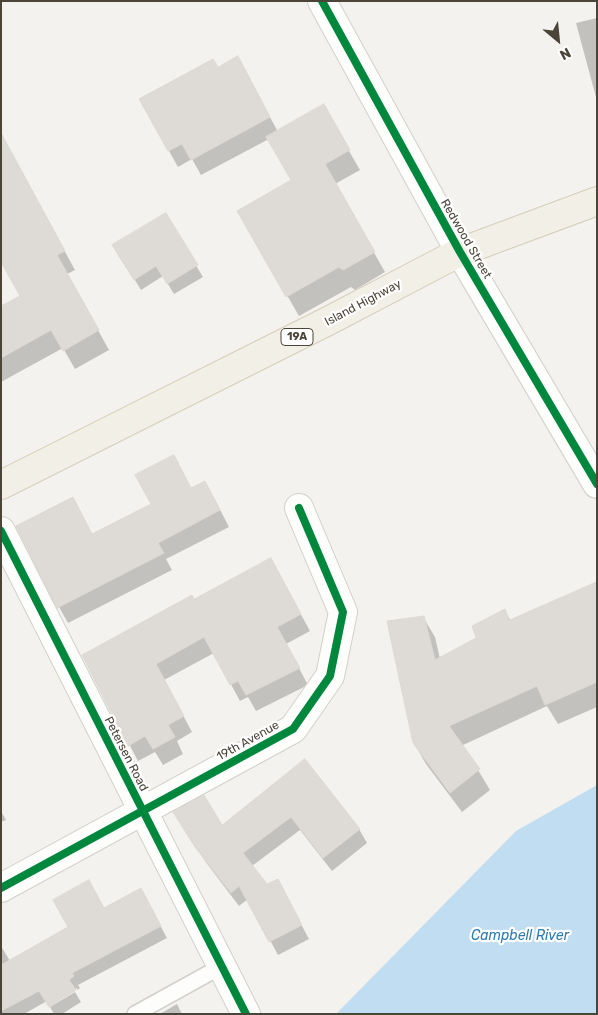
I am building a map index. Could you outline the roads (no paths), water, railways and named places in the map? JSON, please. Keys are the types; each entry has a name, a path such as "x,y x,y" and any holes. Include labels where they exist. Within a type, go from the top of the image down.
{"main road":[{"name":"Island Highway","path":"1,485 330,320 460,252 597,201"}],"street":[{"name":"Redwood Street","path":"322,1 460,252 597,484"},
{"name":"19th Avenue","path":"1,888 293,729 330,676 343,612 299,508"},
{"name":"Petersen Road","path":"1,531 246,1014"}],"lane":[{"path":"135,1014 222,966"}],"water":[{"name":"Campbell River","path":"597,785 597,1014 336,1014 516,831"}]}
